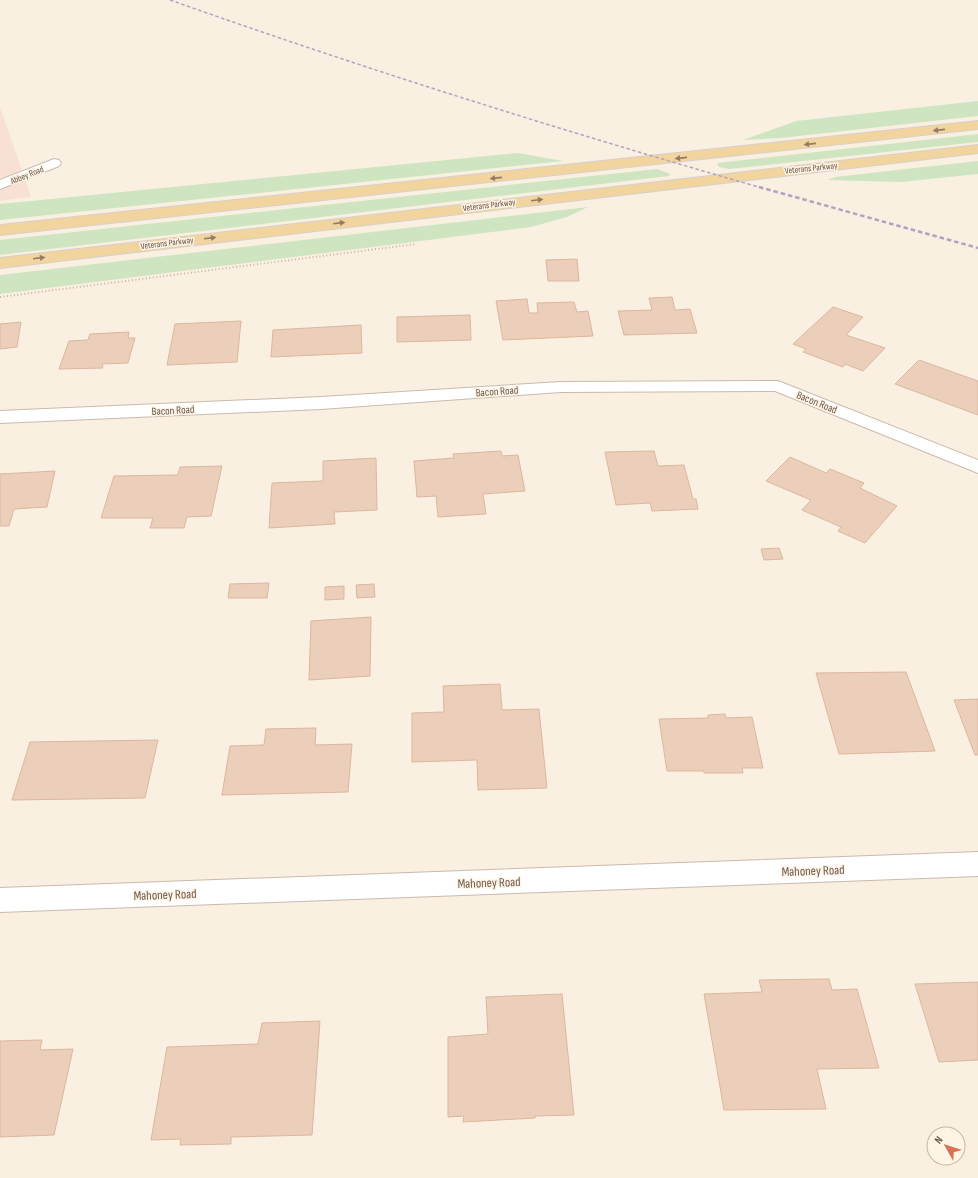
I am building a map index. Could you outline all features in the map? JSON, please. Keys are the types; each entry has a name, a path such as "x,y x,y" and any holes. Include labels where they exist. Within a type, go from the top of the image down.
{"main road":[{"path":"0,230 978,125"},
{"name":"Veterans Parkway","path":"0,263 978,149"}],"street":[{"name":"Abbey Road","path":"0,185 54,163"},
{"name":"Bacon Road","path":"0,417 321,403 561,387 778,386 978,467"},
{"name":"Mahoney Road","path":"0,900 978,864"}],"shaded area":[{"path":"0,107 31,197 0,201"}],"green space":[{"path":"978,101 978,116 781,138 743,140 796,121"},
{"path":"978,134 978,142 730,169 719,167 717,163"},
{"path":"518,153 563,161 0,220 0,204"},
{"path":"978,161 978,174 901,182 828,180 835,177"},
{"path":"657,169 670,174 669,176 0,255 0,240"},
{"path":"588,207 567,217 531,227 0,294 0,275"}],"building":[{"path":"577,259 579,281 548,281 546,260"},
{"path":"672,297 675,310 690,309 697,333 624,335 618,311 652,310 649,298"},
{"path":"527,299 529,313 538,313 537,303 574,302 577,312 588,311 593,336 503,340 496,301"},
{"path":"833,307 863,317 846,335 885,348 863,371 845,364 843,367 803,352 806,349 793,344"},
{"path":"470,315 471,340 397,342 397,317"},
{"path":"241,321 237,362 167,365 175,324"},
{"path":"21,322 17,347 0,349 0,324"},
{"path":"361,325 362,353 271,357 273,330"},
{"path":"129,332 128,338 135,338 128,363 102,364 103,368 59,369 69,341 88,340 90,334"},
{"path":"919,360 978,381 978,415 895,384"},
{"path":"501,451 502,456 518,455 525,491 483,494 486,514 438,517 436,496 417,497 414,461 454,458 453,454"},
{"path":"654,451 658,466 684,465 693,499 696,499 698,509 652,511 650,503 616,505 605,452"},
{"path":"790,457 826,473 830,469 864,483 860,488 897,506 865,543 838,531 841,527 802,510 811,500 766,481"},
{"path":"376,458 377,510 334,512 335,524 269,528 272,483 323,481 323,461"},
{"path":"222,466 211,516 187,517 184,528 150,528 153,518 101,518 114,476 178,475 180,467"},
{"path":"55,471 47,507 14,509 9,526 0,526 0,474"},
{"path":"779,548 783,559 764,560 761,549"},
{"path":"269,583 267,598 228,598 230,584"},
{"path":"374,584 375,597 357,598 356,585"},
{"path":"344,586 344,599 325,600 325,587"},
{"path":"371,617 370,676 309,680 311,621"},
{"path":"906,672 935,751 839,754 816,673"},
{"path":"500,684 502,710 539,709 547,788 478,790 477,760 412,762 412,713 444,712 443,686"},
{"path":"978,699 978,755 975,755 954,700"},
{"path":"725,714 726,718 752,717 763,768 742,768 743,773 667,771 659,719 708,718 708,715"},
{"path":"316,728 315,745 352,744 348,792 222,795 230,746 264,745 266,729"},
{"path":"158,740 145,798 12,800 30,742"},
{"path":"829,979 832,990 857,989 879,1068 817,1069 826,1109 724,1110 704,994 762,992 759,980"},
{"path":"978,982 978,1060 939,1062 915,984"},
{"path":"562,994 574,1115 535,1116 535,1118 463,1122 464,1116 448,1117 448,1037 488,1034 486,997"},
{"path":"320,1021 312,1135 231,1137 231,1144 180,1145 181,1139 151,1140 167,1047 258,1044 262,1023"},
{"path":"42,1040 40,1050 73,1049 54,1135 0,1137 0,1041"}],"railway":[{"path":"170,0 391,75 613,144 762,188"},
{"path":"759,187 978,248"}]}
